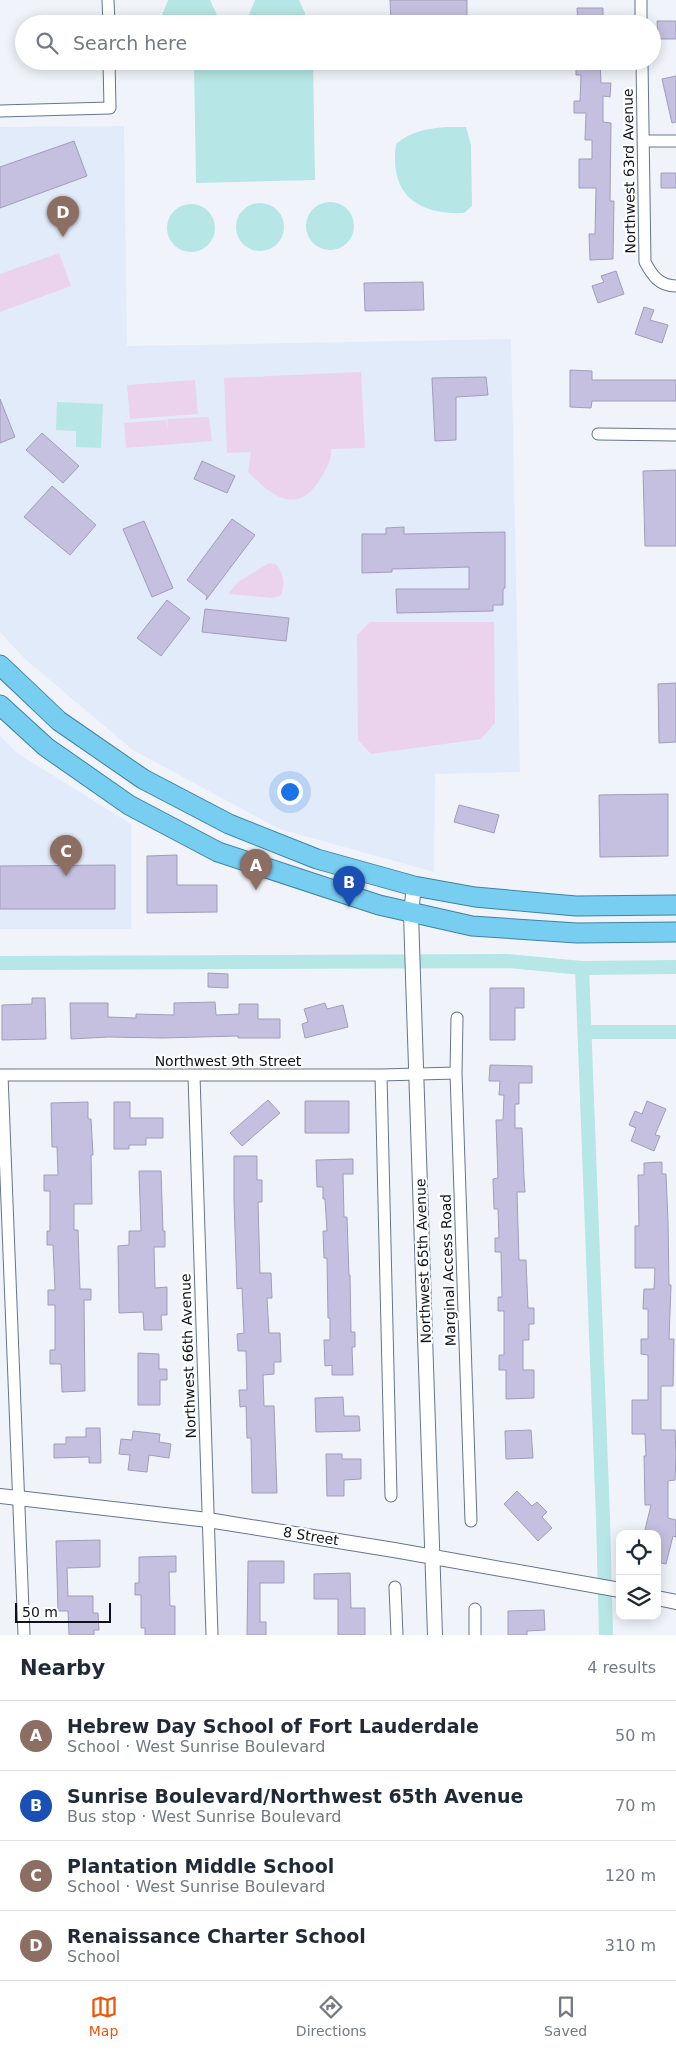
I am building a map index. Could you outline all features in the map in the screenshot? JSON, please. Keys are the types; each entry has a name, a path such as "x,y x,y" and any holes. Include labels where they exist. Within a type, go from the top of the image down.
{"highway":[{"path":"0,666 59,721 143,779 229,824 317,860 414,886 475,898 576,906 676,905"},
{"path":"0,705 46,747 129,805 218,852 379,905 472,926 577,933 676,932"},
{"path":"157,819 169,814 184,813 251,845 267,847 276,843"}],"street":[{"path":"108,0 109,15"},
{"path":"640,0 641,15"},
{"path":"0,111 110,108 109,70"},
{"name":"Northwest 63rd Avenue","path":"642,70 645,262 654,278 671,286 676,286"},
{"path":"643,141 676,141"},
{"path":"598,434 676,435"},
{"name":"Northwest 65th Avenue","path":"414,886 411,913 435,1635"},
{"name":"Marginal Access Road","path":"457,1018 456,1074 471,1520"},
{"name":"Northwest 9th Street","path":"1,1075 456,1074"},
{"path":"1,1075 24,1635"},
{"path":"382,1075 391,1496"},
{"name":"Northwest 66th Avenue","path":"194,1076 212,1635"},
{"name":"8 Street","path":"0,1496 208,1520 433,1556 616,1590"},
{"path":"395,1586 397,1635"},
{"path":"661,1599 676,1602"},
{"path":"475,1609 475,1635"}],"shaded area":[{"path":"168,0 210,0 217,15 162,15"},
{"path":"255,0 299,0 305,13 305,15 249,14"},
{"path":"194,70 313,70 315,180 196,183"},
{"path":"124,126 127,346 511,339 520,772 435,774 434,872 279,829 133,750 26,660 0,632 0,127"},
{"path":"445,127 466,127 471,145 472,206 464,213 447,213 420,205 410,198 402,188 397,176 395,161 396,144 407,136 419,131"},
{"path":"325,202 335,202 344,206 350,212 354,226 350,240 344,246 335,250 325,250 316,246 310,240 306,231 306,221 310,212 316,206"},
{"path":"255,203 265,203 274,207 280,213 283,218 283,236 274,247 265,251 255,251 246,247 240,241 236,232 236,222 240,213 246,207"},
{"path":"186,204 196,204 205,208 211,214 214,219 214,237 205,248 196,252 186,252 177,248 171,242 167,233 167,223 171,214 177,208"},
{"path":"59,253 71,286 0,312 0,274"},
{"path":"361,372 365,448 331,449 327,468 312,490 303,497 294,500 284,499 266,489 248,472 251,452 227,453 224,378"},
{"path":"195,380 198,414 130,419 127,385"},
{"path":"57,402 103,404 101,448 76,447 76,431 56,430"},
{"path":"209,417 212,441 126,448 124,423 166,420 168,430 167,419"},
{"path":"269,563 276,564 281,571 283,586 281,595 273,598 228,594 238,582"},
{"path":"370,622 494,622 495,723 481,739 371,754 358,740 357,635"},
{"path":"0,736 17,753 131,824 131,929 0,929"}],"building":[{"path":"390,0 467,0 467,15 391,15"},
{"path":"577,8 603,8 603,15 577,15"},
{"path":"661,21 676,21 676,39 661,39"},
{"path":"576,70 600,70 601,83 611,83 610,97 603,96 603,122 611,123 610,201 614,201 613,259 590,260 589,234 595,234 596,188 579,188 579,159 592,159 592,140 585,140 586,113 574,113 574,101 580,101 581,75 576,75"},
{"path":"676,76 676,122 672,123 662,79"},
{"path":"74,141 87,176 0,208 0,167"},
{"path":"661,173 676,173 676,188 661,188"},
{"path":"616,271 624,294 598,303 592,286 604,282 601,276"},
{"path":"423,282 424,310 365,311 364,283"},
{"path":"644,307 654,310 650,320 668,325 662,343 635,334"},
{"path":"570,370 592,371 592,380 676,380 676,401 592,401 591,408 570,407"},
{"path":"486,377 488,395 456,397 456,440 435,441 432,378"},
{"path":"0,399 15,437 0,443"},
{"path":"42,433 79,466 63,483 26,450"},
{"path":"202,461 235,476 227,493 194,479"},
{"path":"676,470 676,546 645,546 643,471"},
{"path":"52,486 96,525 70,555 24,517"},
{"path":"232,519 255,535 206,600 207,596 187,580"},
{"path":"144,521 173,588 152,597 123,529"},
{"path":"404,527 404,534 505,532 505,588 503,589 503,605 493,605 493,611 397,613 396,589 469,589 469,567 392,569 392,572 362,573 362,534 386,534 386,528"},
{"path":"167,600 190,618 161,656 137,638"},
{"path":"205,609 289,618 286,641 202,632"},
{"path":"676,683 676,742 659,743 658,684"},
{"path":"668,794 668,856 600,857 599,795"},
{"path":"459,805 499,815 494,833 454,822"},
{"path":"177,855 177,885 217,885 217,912 147,913 147,856"},
{"path":"115,865 115,909 0,909 0,866"},
{"path":"208,973 228,974 228,988 208,987"},
{"path":"490,988 524,988 524,1008 515,1008 515,1040 490,1040"},
{"path":"32,998 45,998 46,1039 2,1040 2,1005 32,1004"},
{"path":"215,1002 216,1015 239,1014 239,1004 258,1004 258,1019 280,1019 280,1038 238,1038 238,1036 71,1039 70,1003 108,1003 108,1017 136,1018 136,1014 174,1015 174,1003"},
{"path":"325,1003 327,1009 343,1005 348,1027 305,1038 302,1024 308,1022 304,1009"},
{"path":"490,1065 532,1066 532,1083 519,1083 519,1104 515,1104 515,1128 522,1128 525,1192 517,1192 519,1260 526,1260 528,1308 534,1308 534,1324 529,1324 529,1340 523,1340 523,1370 534,1370 534,1398 506,1399 506,1370 499,1370 499,1355 504,1355 504,1311 498,1311 498,1297 502,1297 501,1252 495,1252 495,1238 499,1238 498,1209 494,1209 493,1179 498,1178 496,1120 503,1120 504,1095 499,1095 500,1081 489,1081"},
{"path":"268,1100 280,1113 242,1146 230,1133"},
{"path":"305,1101 349,1101 349,1133 305,1133"},
{"path":"647,1101 666,1109 655,1135 660,1136 654,1151 631,1141 636,1128 629,1125 635,1111 642,1114"},
{"path":"88,1102 88,1119 91,1119 93,1155 91,1155 92,1204 74,1204 74,1230 78,1230 80,1289 91,1289 91,1300 84,1300 85,1391 62,1392 61,1364 50,1364 50,1350 55,1350 55,1305 48,1305 48,1290 55,1290 53,1245 47,1245 47,1231 50,1231 50,1191 44,1191 44,1175 58,1175 57,1147 52,1147 51,1103"},
{"path":"114,1102 130,1102 130,1118 163,1118 163,1138 146,1138 146,1145 129,1145 129,1149 114,1149"},
{"path":"234,1156 257,1156 257,1180 262,1180 262,1202 258,1202 260,1273 271,1273 272,1298 267,1298 269,1333 280,1333 281,1362 274,1362 274,1374 263,1375 264,1406 274,1406 277,1493 252,1493 251,1438 247,1438 246,1406 240,1407 239,1390 247,1390 246,1351 238,1351 237,1334 244,1333 242,1288 237,1289"},
{"path":"353,1159 353,1174 343,1174 344,1217 347,1217 350,1275 351,1332 355,1332 355,1347 352,1347 353,1375 332,1375 332,1365 325,1366 324,1340 330,1340 327,1258 324,1258 323,1231 327,1231 323,1187 317,1187 316,1160"},
{"path":"662,1162 662,1174 666,1174 669,1285 671,1285 669,1339 674,1339 673,1386 661,1386 661,1430 675,1430 675,1480 668,1481 668,1518 676,1520 676,1537 673,1536 666,1564 661,1563 661,1530 645,1530 651,1505 645,1505 645,1434 632,1434 632,1400 648,1400 648,1355 641,1354 641,1339 648,1339 648,1309 643,1309 644,1289 654,1289 655,1268 635,1268 635,1226 639,1226 638,1175 644,1175 644,1163"},
{"path":"139,1171 161,1171 165,1247 154,1247 155,1288 167,1287 167,1315 161,1315 162,1330 144,1330 143,1312 119,1313 118,1246 129,1245 129,1231 141,1231"},
{"path":"138,1353 159,1354 159,1369 167,1369 167,1380 160,1380 160,1405 138,1405"},
{"path":"343,1397 344,1416 359,1416 360,1431 316,1432 315,1398"},
{"path":"86,1428 100,1428 101,1463 89,1463 89,1457 54,1458 54,1444 66,1444 66,1437 86,1437"},
{"path":"531,1430 533,1458 506,1459 505,1431"},
{"path":"133,1431 160,1434 159,1442 171,1444 169,1458 149,1455 147,1472 128,1470 130,1455 119,1454 121,1439 132,1440"},
{"path":"326,1454 342,1454 342,1459 361,1459 361,1479 344,1480 344,1496 327,1496"},
{"path":"517,1491 532,1506 537,1502 547,1512 542,1517 552,1528 538,1541 504,1504"},
{"path":"100,1540 100,1567 67,1568 68,1596 93,1596 93,1613 98,1613 99,1630 94,1630 94,1635 69,1635 68,1611 58,1611 56,1541"},
{"path":"176,1556 176,1572 169,1572 170,1606 175,1606 175,1635 145,1635 145,1628 141,1628 141,1595 135,1595 135,1583 139,1583 139,1557"},
{"path":"248,1561 284,1561 284,1583 260,1583 260,1622 266,1622 266,1635 247,1635"},
{"path":"350,1573 351,1608 365,1608 365,1635 338,1635 338,1599 314,1599 314,1574"},
{"path":"544,1610 545,1630 527,1631 527,1635 508,1635 508,1611"}],"waterway":[{"path":"0,963 507,961 582,968 676,967"},
{"path":"582,968 606,1635"},
{"path":"585,1032 676,1032"}],"place":[{"name":"Renaissance Charter School","path":"63,237"},
{"name":"Plantation Middle School","path":"66,876"},
{"name":"Hebrew Day School of Fort Lauderdale","path":"256,890"},
{"name":"Sunrise Boulevard/Northwest 65th Avenue","path":"349,907"}]}
